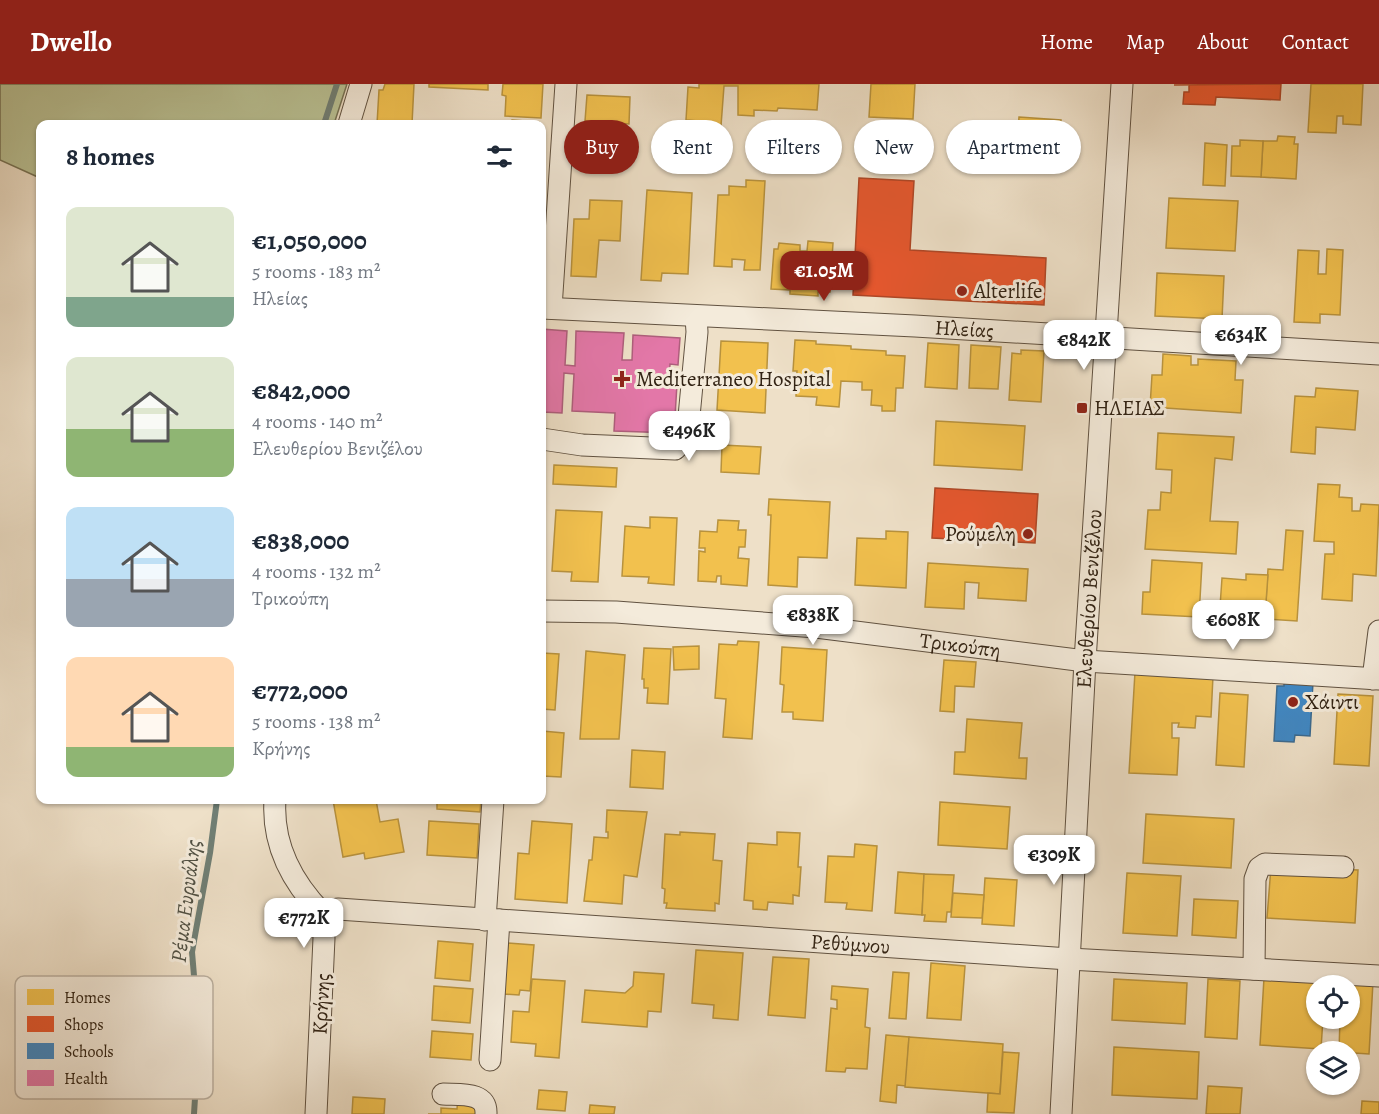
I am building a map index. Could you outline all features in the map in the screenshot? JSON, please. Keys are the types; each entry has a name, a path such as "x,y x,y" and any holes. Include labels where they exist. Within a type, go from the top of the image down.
{"street":[{"path":"350,120 361,84"},
{"name":"Ηλείας","path":"566,84 546,308 696,317 847,322 1379,354"},
{"name":"Ελευθερίου Βενιζέλου","path":"1061,1114 1085,661 1122,84"},
{"path":"546,440 582,445 675,449 684,439 688,427 697,332 696,317"},
{"name":"Τρικούπη","path":"546,611 616,612 816,627 1085,661 1376,679"},
{"path":"1376,679 1379,631"},
{"path":"275,804 277,834 291,874 304,895 322,913"},
{"path":"490,1060 493,804"},
{"path":"1254,969 1255,879 1259,868 1265,864 1343,867"},
{"name":"Ρεθύμνου","path":"322,913 338,909 1070,960 1379,976"},
{"name":"Κρήνης","path":"316,1114 324,938 322,913"},
{"path":"443,1094 481,1099 485,1104 486,1114"}],"green space":[{"path":"0,84 347,84 335,120 36,120 36,176 0,160"}],"building: Homes":[{"path":"385,84 414,84 412,120 377,120 379,90 383,90"},
{"path":"429,84 488,84 488,90 429,87"},
{"path":"503,84 543,84 541,118 505,116 506,96 502,95"},
{"path":"699,84 819,84 817,110 778,108 777,111 754,110 754,116 738,115 738,86 724,86 721,120 686,120 688,87 699,88"},
{"path":"871,84 915,84 913,119 869,117"},
{"path":"1311,84 1363,84 1361,125 1343,124 1343,116 1337,116 1336,133 1308,132"},
{"path":"587,95 630,97 629,120 585,120"},
{"path":"1019,117 1061,120 1019,120"},
{"path":"1278,136 1295,137 1294,144 1298,144 1296,179 1261,177 1263,141 1277,141"},
{"path":"1240,140 1263,141 1261,177 1231,176 1232,146 1240,146"},
{"path":"1205,143 1227,145 1225,186 1203,185"},
{"path":"746,180 765,181 760,270 744,270 745,260 732,259 732,267 714,266 718,195 729,195 729,186 746,187"},
{"path":"647,190 692,193 688,274 662,273 661,281 641,280"},
{"path":"1169,198 1238,201 1235,251 1166,248"},
{"path":"590,200 622,201 620,241 599,240 596,277 571,276 574,219 589,219"},
{"path":"808,241 833,243 830,292 818,292 818,296 790,294 790,290 771,289 774,249 778,249 779,243 800,245 800,251 807,251"},
{"path":"1327,249 1343,250 1340,315 1320,314 1320,323 1294,322 1298,250 1319,251 1318,274 1326,274"},
{"path":"1157,273 1224,276 1222,319 1155,316"},
{"path":"795,340 851,346 851,349 886,351 886,355 905,356 903,388 896,388 895,411 882,411 882,406 871,405 872,390 862,390 862,382 841,381 839,407 816,405 817,397 796,396 797,371 793,371"},
{"path":"721,341 768,343 765,413 717,410"},
{"path":"928,343 959,345 957,389 925,387"},
{"path":"971,345 1001,347 998,389 969,388"},
{"path":"1021,350 1044,351 1041,402 1009,400 1012,353 1021,354"},
{"path":"1163,354 1191,356 1191,365 1198,365 1198,359 1236,361 1235,380 1243,380 1241,413 1150,407 1152,375 1162,375"},
{"path":"1316,388 1358,391 1355,430 1316,427 1315,454 1291,452 1295,396 1315,397"},
{"path":"936,421 1025,426 1022,470 934,465"},
{"path":"1158,433 1234,437 1232,460 1215,458 1210,521 1238,522 1236,554 1145,549 1148,510 1160,510 1161,492 1171,493 1172,470 1156,469"},
{"path":"722,445 761,447 759,474 721,472"},
{"path":"554,465 617,468 616,487 553,484"},
{"path":"1318,484 1340,485 1339,497 1352,498 1352,511 1360,511 1361,504 1379,505 1376,576 1353,574 1352,601 1322,599 1325,554 1334,554 1334,542 1314,541"},
{"path":"769,499 830,502 827,558 798,557 797,587 768,585 771,515 768,515"},
{"path":"556,510 602,512 598,582 571,581 572,572 552,571"},
{"path":"650,517 677,518 674,585 648,583 649,577 622,576 625,526 650,528"},
{"path":"718,520 739,521 738,530 746,530 745,547 739,547 738,558 749,559 747,586 721,584 721,576 717,576 716,582 698,581 699,551 705,552 705,548 699,548 700,531 717,532"},
{"path":"1286,530 1303,531 1297,621 1265,619 1268,569 1283,570"},
{"path":"886,531 908,532 906,588 855,585 857,538 886,539"},
{"path":"1152,560 1202,563 1199,617 1142,614 1143,592 1150,592"},
{"path":"928,563 1028,569 1026,601 978,598 979,583 965,582 964,609 925,607"},
{"path":"1246,574 1268,575 1264,629 1245,628 1245,623 1219,621 1222,578 1246,580"},
{"path":"738,641 759,642 752,739 723,737 726,699 715,698 719,644 737,645"},
{"path":"699,646 699,669 674,670 673,647"},
{"path":"782,647 827,650 823,721 793,719 793,712 782,712 784,685 780,684"},
{"path":"644,648 671,649 668,704 647,703 648,688 644,688 644,679 642,679"},
{"path":"586,651 625,655 619,739 580,739"},
{"path":"546,653 559,654 555,710 546,709"},
{"path":"944,660 976,662 974,687 955,686 954,712 940,711"},
{"path":"1135,672 1213,676 1211,717 1196,716 1195,728 1178,727 1179,723 1172,723 1172,738 1179,738 1177,775 1129,773"},
{"path":"1220,693 1248,695 1244,767 1216,765"},
{"path":"1338,694 1373,696 1369,766 1334,764"},
{"path":"967,719 1022,723 1019,758 1027,758 1026,779 954,774 955,752 965,752"},
{"path":"546,731 564,733 561,777 546,776"},
{"path":"632,750 665,752 663,789 630,787"},
{"path":"940,802 1010,807 1007,849 938,845"},
{"path":"334,804 377,804 380,822 398,819 404,852 365,859 364,853 343,857"},
{"path":"437,804 481,804 480,812 437,809"},
{"path":"607,810 647,812 637,877 624,875 622,904 584,901 594,837 608,838"},
{"path":"1146,814 1234,819 1231,868 1143,863"},
{"path":"429,821 479,824 477,858 427,855"},
{"path":"532,821 572,824 567,903 515,899 518,853 529,854"},
{"path":"680,832 715,834 713,860 722,861 719,904 715,903 715,911 666,908 665,889 662,888 665,834 680,835"},
{"path":"777,832 800,833 799,896 793,895 793,904 768,902 767,910 753,909 753,901 744,900 748,843 777,845"},
{"path":"855,844 877,846 872,911 846,909 847,903 825,902 828,856 854,857"},
{"path":"1271,867 1358,870 1355,923 1267,918"},
{"path":"898,872 924,874 922,915 895,913"},
{"path":"1127,873 1181,876 1177,936 1123,933"},
{"path":"924,874 954,875 951,912 947,912 946,922 924,921 925,915 922,915"},
{"path":"985,878 1017,880 1014,926 982,924"},
{"path":"953,893 984,895 982,918 951,917"},
{"path":"1194,899 1238,901 1236,938 1192,935"},
{"path":"438,941 473,944 470,981 435,978"},
{"path":"508,943 534,945 530,991 520,990 519,995 504,994"},
{"path":"696,950 743,953 738,1020 713,1018 714,1005 692,1003"},
{"path":"773,957 809,959 805,1018 768,1015"},
{"path":"931,963 965,966 961,1020 927,1018"},
{"path":"634,972 664,974 661,1012 648,1011 647,1027 582,1022 585,990 625,993 633,986"},
{"path":"893,972 909,973 906,1019 889,1018"},
{"path":"1264,978 1306,980 1306,1029 1322,1029 1322,1041 1306,1041 1306,1048 1260,1045"},
{"path":"532,979 565,981 559,1058 535,1056 536,1044 511,1042 513,1011 529,1012"},
{"path":"1114,979 1187,983 1185,1024 1112,1020"},
{"path":"1208,979 1240,981 1237,1039 1205,1037"},
{"path":"1360,981 1373,982 1369,1054 1360,1053 1360,1041 1339,1041 1340,1029 1360,1029"},
{"path":"434,986 473,989 470,1023 432,1020"},
{"path":"832,986 868,989 865,1027 870,1028 867,1069 846,1068 845,1072 826,1071 831,1008 837,1009 837,1000 831,999"},
{"path":"432,1031 473,1034 471,1060 430,1057"},
{"path":"886,1035 909,1037 906,1086 897,1085 896,1103 880,1101"},
{"path":"909,1037 1003,1044 1000,1094 905,1087"},
{"path":"1114,1047 1199,1052 1197,1099 1112,1095"},
{"path":"1003,1052 1019,1053 1014,1113 987,1112 988,1093 1000,1094"},
{"path":"1208,1086 1242,1088 1240,1114 1206,1114"},
{"path":"539,1090 567,1092 565,1111 537,1109"},
{"path":"353,1097 385,1099 384,1114 352,1114"},
{"path":"458,1097 478,1106 478,1114 441,1114 441,1108 457,1109"},
{"path":"1362,1101 1379,1102 1379,1114 1361,1114"},
{"path":"590,1105 615,1107 614,1114 589,1114"}],"building: Shops":[{"path":"1281,84 1280,100 1216,97 1215,105 1183,104 1184,92 1189,92 1189,85 1174,85"},
{"path":"859,178 914,181 910,250 1046,258 1044,305 853,295"},
{"path":"935,488 1038,494 1035,543 932,538"}],"building: Schools":[{"path":"1284,680 1313,682 1310,736 1295,735 1294,742 1274,741 1277,686 1284,686"}],"building: Health":[{"name":"Mediterraneo Hospital","path":"546,329 567,331 565,365 575,366 576,331 624,333 622,360 632,360 633,335 680,338 678,365 670,364 669,383 677,384 674,433 614,431 615,413 572,411 574,374 564,373 562,413 546,412"}],"waterway":[{"name":"Ρέμα Ευρυάλης","path":"325,120 337,84"},
{"name":"Ρέμα Ευρυάλης","path":"194,976 192,952 216,804"},
{"name":"Ρέμα Ευρυάλης","path":"194,1114 195,1099"}],"place":[{"name":"Alterlife","path":"962,291"},
{"name":"Mediterraneo Hospital","path":"622,379"},
{"name":"ΗΛΕΙΑΣ","path":"1082,408"},
{"name":"Ρούμελη","path":"1028,534"},
{"name":"Χάιντι","path":"1293,702"}]}
